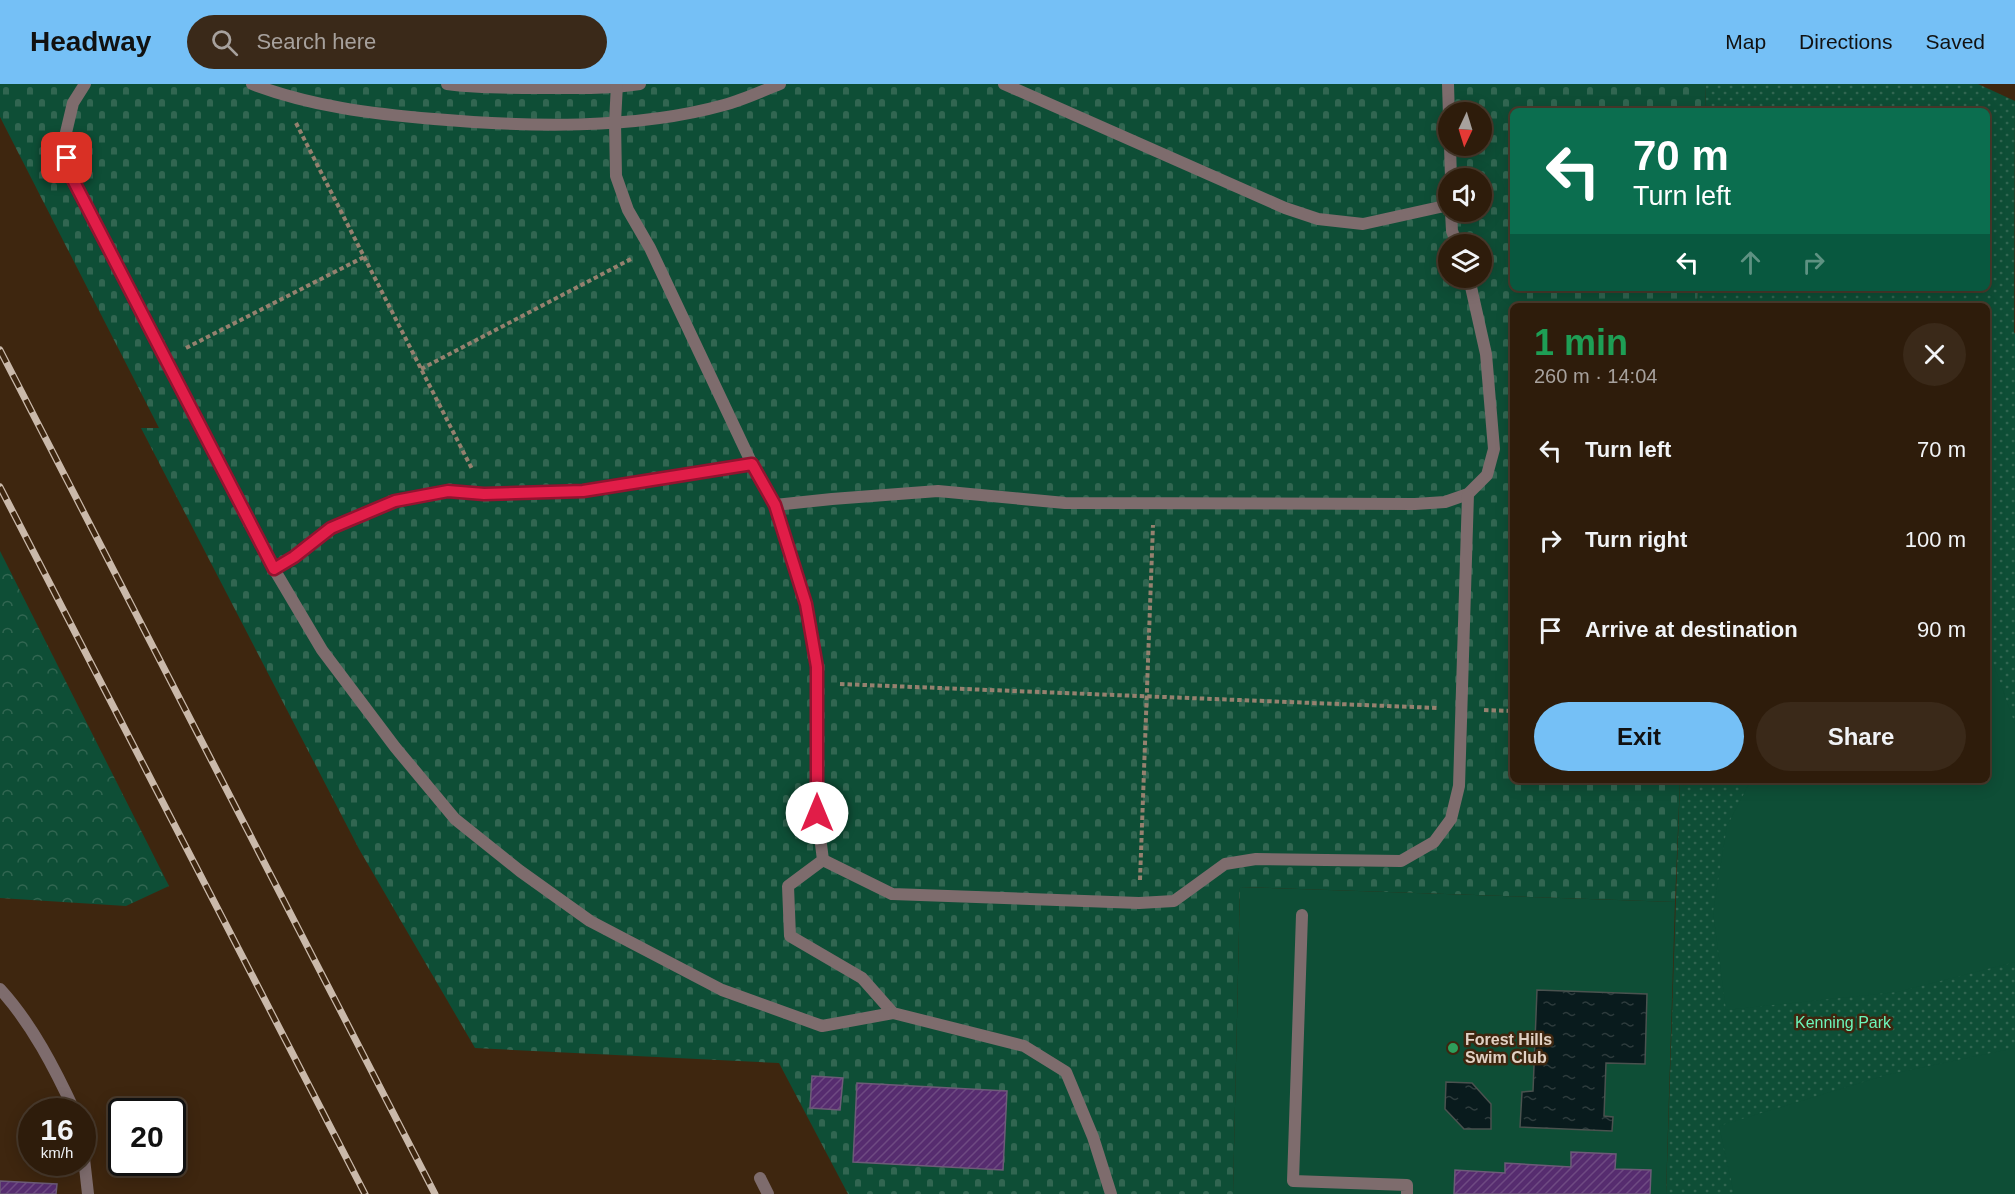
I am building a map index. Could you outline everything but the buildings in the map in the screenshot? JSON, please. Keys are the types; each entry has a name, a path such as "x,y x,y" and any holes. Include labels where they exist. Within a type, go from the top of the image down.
{"lane":[{"path":"85,84 73,103 63,141 70,174 274,569 322,650 395,747 455,819 520,871 581,915 722,990 822,1026 893,1014 1024,1046 1066,1072 1093,1137 1111,1194"},
{"path":"252,84 282,95 347,109 483,123 561,124 661,117 725,105 780,84"},
{"path":"447,84 472,87 640,84"},
{"path":"1004,84 1286,208 1318,219 1363,224 1438,208"},
{"path":"1448,84 1449,102"},
{"path":"617,86 616,176 628,210 650,248 752,464 775,505 806,604 817,667 817,813 823,860"},
{"path":"775,505 938,491 1065,503 1415,504 1445,502 1468,494 1487,475 1494,449 1486,354 1471,288"},
{"path":"274,569 294,557 331,528 395,501 448,491 484,494 583,491 752,464"},
{"path":"823,860 892,894 1139,903 1174,901 1225,864 1256,860 1401,861 1434,842 1451,819 1459,786 1468,494"},
{"path":"823,860 788,886 790,936 862,978 893,1014"},
{"path":"1302,915 1293,1181 1407,1185 1407,1194"},
{"path":"0,989 14,1005 59,1078 68,1098"},
{"path":"86,1176 88,1194"},
{"path":"760,1178 768,1194"}],"path":[{"path":"282,95 484,494"},
{"path":"421,369 650,248"},
{"path":"165,358 364,257"},
{"path":"1139,903 1154,504"},
{"path":"817,684 1510,711"}],"green space":[{"path":"0,84 1706,84 1705,108 1510,108 1510,291 1698,291 1697,303 1510,303 1510,783 1680,783 1675,902 1240,887 1233,1194 848,1194 779,1063 475,1048 359,849 141,428 159,428 0,117"},
{"name":"Kenning Park","path":"1706,84 1978,84 2015,101 2015,1194 1666,1194 1680,783 1990,783 1990,303 1697,303 1698,291 1990,291 1990,108 1705,108"},
{"path":"0,551 169,886 126,906 0,898"},
{"path":"1990,655 2015,724 2015,962 1897,992 1726,1010 1713,912 1727,826 1749,783 1990,783"},
{"name":"Forest Hills Swim Club","path":"1240,887 1675,902 1666,1194 1233,1194"},
{"path":"2015,1048 2015,1194 1734,1194 1719,1126 1886,1075"}],"water":[{"path":"1537,990 1647,994 1645,1064 1606,1063 1604,1116 1613,1117 1612,1131 1520,1127 1522,1092 1533,1091"},
{"path":"1446,1082 1472,1083 1491,1104 1491,1129 1464,1129 1445,1109"}],"railway":[{"path":"0,350 435,1194"},
{"path":"0,487 365,1194"}],"place":[{"name":"Forest Hills Swim Club","path":"1453,1048"}],"route":[{"path":"67,158 70,174 274,569 294,557 331,528 395,501 448,491 484,494 583,491 752,464 775,505 806,604 817,667 817,813"}]}
